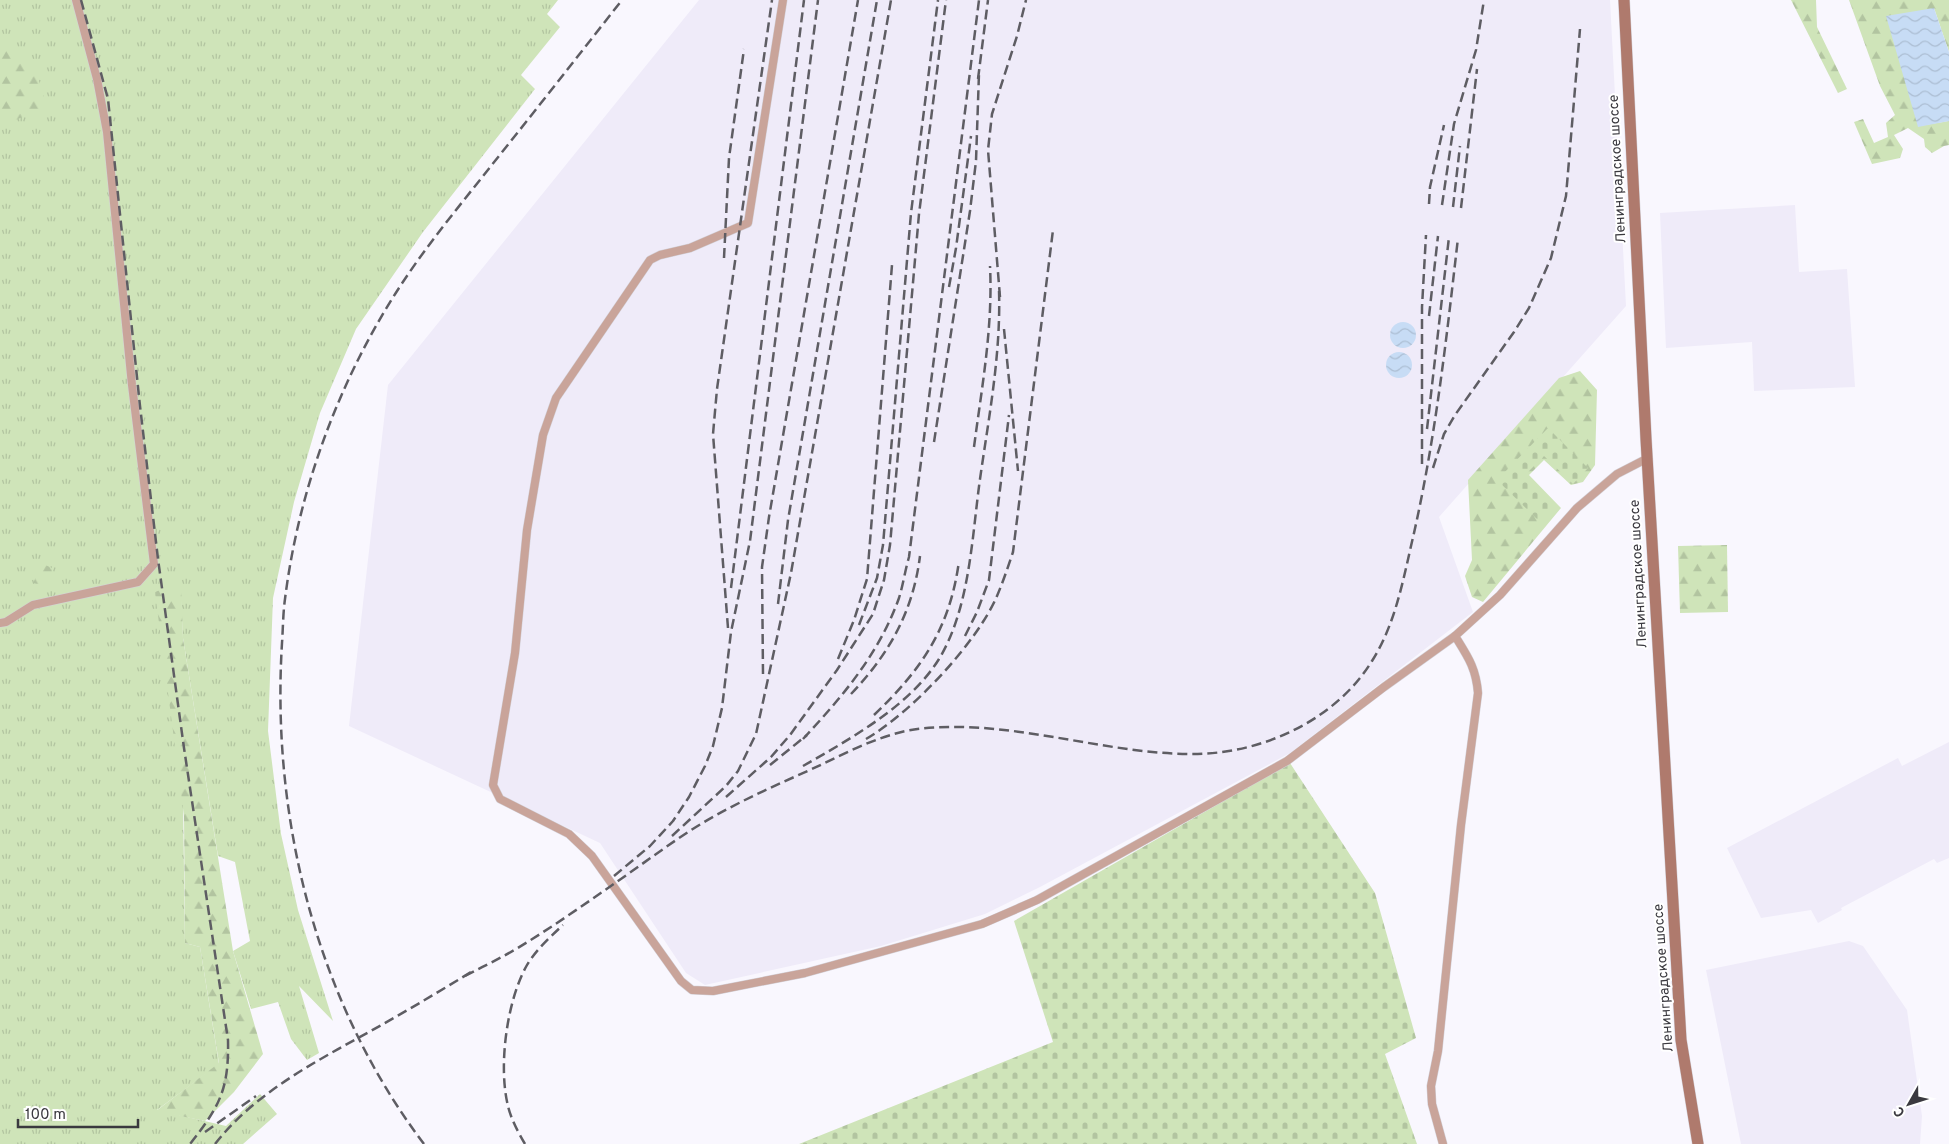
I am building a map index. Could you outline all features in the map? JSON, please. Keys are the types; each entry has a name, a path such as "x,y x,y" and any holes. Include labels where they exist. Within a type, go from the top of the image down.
{"main road":[{"name":"Ленинградское шоссе","path":"1624,0 1681,1040 1698,1144"}],"street":[{"path":"0,623 6,622 33,605 138,582 154,564 132,385 107,132 97,79 76,0"},
{"path":"783,0 748,223 690,248 650,260 556,398 543,435 527,530 515,653 493,785 500,799 570,834 592,856 681,981 692,990 713,991 796,974 982,924 1037,900 1287,762 1384,687 1455,636 1500,595 1577,508 1617,474 1648,458"},
{"path":"1443,1144 1432,1104 1431,1086 1438,1051 1461,826 1478,693 1477,677 1472,663 1455,636"}],"shaded area":[{"path":"699,0 1610,0 1626,306 1439,517 1473,612 1290,753 1040,887 985,914 881,946 705,985 686,973 600,843 349,726 388,385"},
{"path":"1795,205 1799,272 1847,269 1855,387 1754,391 1752,342 1666,348 1660,213"},
{"path":"1949,742 1949,858 1937,863 1934,859 1841,908 1842,910 1818,923 1811,910 1761,918 1727,848 1898,758 1902,766"},
{"path":"1849,941 1863,946 1907,1010 1922,1116 1920,1144 1741,1144 1706,970"}],"green space":[{"path":"0,0 558,0 547,14 560,27 521,75 535,89 423,232 356,329 320,413 294,502 273,598 268,731 281,834 298,910 333,1021 299,986 319,1053 307,1060 291,1039 278,1002 251,1009 233,951 250,941 235,862 218,856 183,638 180,582 185,943 200,947 219,1064 157,1110 226,1126 260,1094 277,1114 243,1144 0,1144"},
{"path":"1791,0 1816,0 1817,27 1847,89 1838,93"},
{"path":"1849,0 1949,0 1949,52 1934,8 1918,126 1949,121 1949,145 1932,153 1925,147 1924,139 1908,128 1894,135 1903,149 1900,158 1872,164 1854,122 1863,119 1874,143 1888,137 1886,123 1895,115 1880,86"},
{"path":"5,44 35,68 47,107 8,123 0,122 0,47"},
{"path":"1580,371 1597,390 1595,465 1583,482 1571,485 1544,460 1529,475 1561,508 1483,602 1472,597 1465,576 1472,560 1468,480 1559,378"},
{"path":"1548,428 1588,468 1573,484 1544,456 1526,474 1556,504 1539,521 1497,480"},
{"path":"1727,545 1728,612 1680,613 1678,546"},
{"path":"43,564 52,568 49,587 33,583"},
{"path":"181,582 183,638 233,951 263,1054 234,1092 205,1121 156,1111 219,1063 200,947 185,943 184,816 155,592"},
{"path":"1290,763 1375,893 1416,1038 1385,1054 1417,1144 799,1144 1053,1042 1014,921"}],"water":[{"path":"1934,8 1949,52 1949,121 1918,127 1886,16"},
{"path":"1403,322 1412,326 1416,335 1412,344 1403,348 1394,344 1390,335 1394,326"},
{"path":"1399,352 1408,356 1412,365 1408,374 1399,378 1390,374 1386,365 1390,356"}],"railway":[{"path":"81,0 108,99 158,559 228,1040 227,1072 221,1096 209,1119 190,1144"},
{"path":"424,1144 387,1089 355,1031 329,970 309,907 294,842 284,776 281,709 283,615 291,560 299,520 322,443 353,369 392,299 440,231 622,0"},
{"path":"728,628 713,434 717,389 772,0"},
{"path":"731,588 804,0"},
{"path":"614,876 650,846 673,821 689,797 713,746 722,708 731,632 750,541 818,0"},
{"path":"763,674 762,567 769,517 858,0"},
{"path":"778,604 788,520 877,0"},
{"path":"672,836 726,786 738,771 756,734 791,573 891,0"},
{"path":"859,625 877,578 883,545 911,213 938,0"},
{"path":"726,797 771,757 790,735 837,670 873,614 884,580 890,545 919,214 946,0"},
{"path":"803,739 845,691 870,656 891,618 902,588 909,557 979,0"},
{"path":"978,79 988,0"},
{"path":"1000,297 988,150 992,114 1017,36 1026,0"},
{"path":"1442,205 1454,124 1476,50 1484,0"},
{"path":"1433,468 1444,434 1455,415 1529,308 1551,258 1566,196 1580,29"},
{"path":"724,258 729,158 744,49"},
{"path":"1461,208 1477,69"},
{"path":"934,442 970,211 976,161 979,73"},
{"path":"1429,204 1430,187 1444,125"},
{"path":"949,287 971,136"},
{"path":"1453,207 1460,146"},
{"path":"866,739 884,727 922,695 959,655 987,615 1003,580 1013,552 1053,230"},
{"path":"1422,464 1422,307 1426,235"},
{"path":"1429,316 1438,236"},
{"path":"1427,429 1449,237"},
{"path":"465,976 510,953 542,933 676,840 724,811 870,742 894,734 913,730 963,727 1021,732 1136,750 1193,754 1244,748 1294,730 1317,717 1338,701 1356,682 1380,648 1392,620 1404,576 1427,469 1444,354 1458,238"},
{"path":"838,659 854,620 867,579 892,265"},
{"path":"974,447 988,334 991,289 990,266"},
{"path":"803,766 859,733 896,706 927,676 939,659 949,639 963,595 972,548 996,361 999,290"},
{"path":"1004,329 1018,471"},
{"path":"965,636 977,612 989,580 1009,415"},
{"path":"851,694 865,679 888,648 897,631 912,596 920,556"},
{"path":"874,715 906,681 920,664 931,646 949,607 959,561"},
{"path":"770,765 807,735"},
{"path":"525,1144 511,1116 505,1090 504,1053 506,1034 514,996 527,965 539,949 563,925"},
{"path":"215,1144 248,1109 286,1080 471,972"},
{"path":"205,1132 256,1096"}]}
